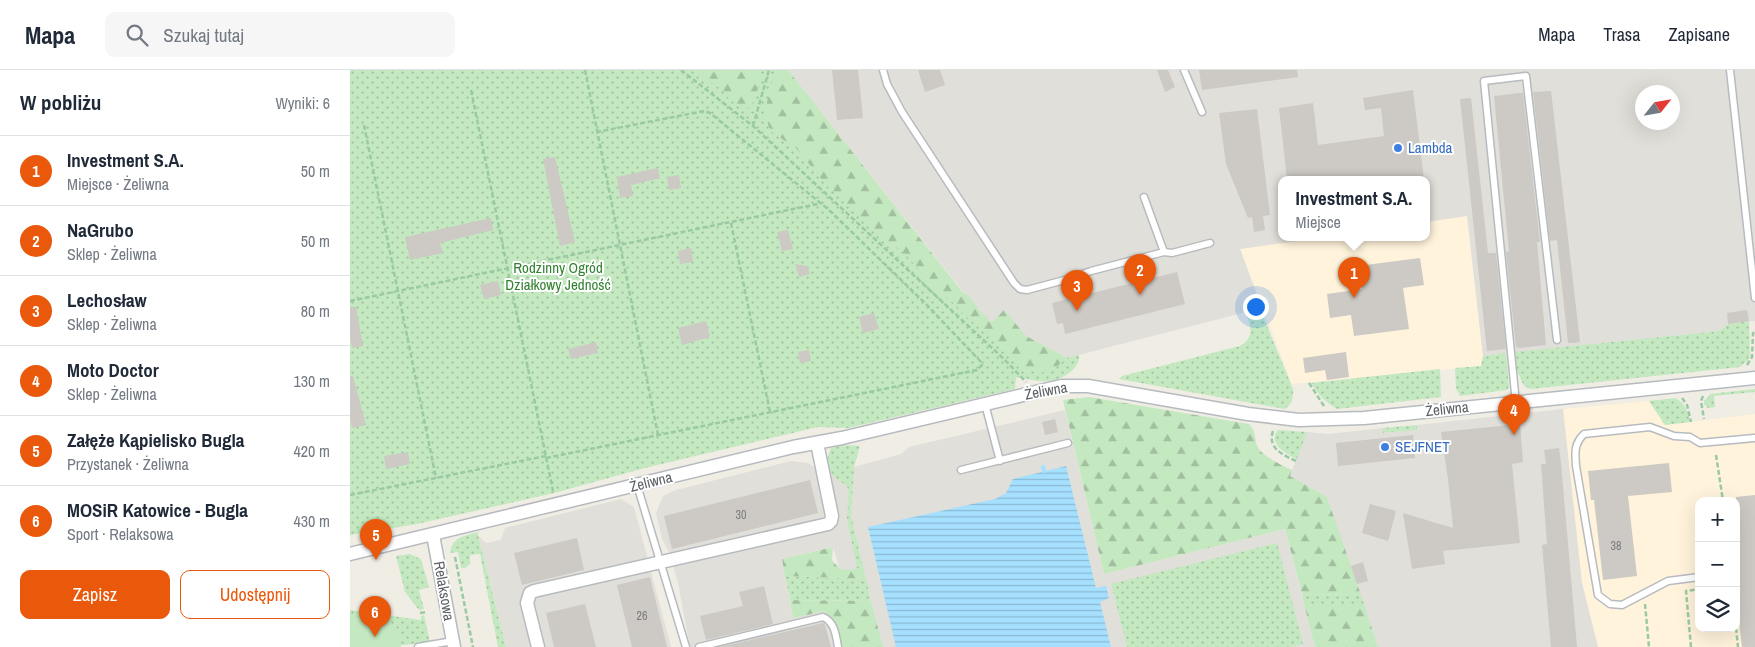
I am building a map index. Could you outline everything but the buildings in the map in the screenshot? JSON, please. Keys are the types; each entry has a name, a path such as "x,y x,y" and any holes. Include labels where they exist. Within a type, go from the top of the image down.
{"street":[{"name":"Żeliwna","path":"350,554 1061,386 1088,386 1248,414 1299,420 1364,418 1755,378"},
{"path":"538,647 527,602 530,593 828,524 832,516 817,443"},
{"name":"Relaksowa","path":"433,535 453,644"}],"lane":[{"path":"883,70 887,84 902,112 1014,283 1020,289 1027,290 1091,271 1164,252 1172,253 1210,242"},
{"path":"1184,70 1202,112"},
{"path":"1730,70 1755,298"},
{"path":"1516,403 1484,81 1526,76 1557,340"},
{"path":"1144,197 1164,252"},
{"path":"985,404 1000,461"},
{"path":"1695,578 1668,581 1622,605 1610,604 1598,595 1575,448 1578,439 1584,434 1650,427 1674,436 1690,436 1700,443 1754,438"},
{"path":"961,470 1068,443"},
{"path":"637,485 686,647"},
{"path":"699,647 823,617 827,618 832,624 838,647"},
{"path":"418,647 453,644"}],"path":[{"path":"584,70 658,435"},
{"path":"681,70 753,126 1005,360 1035,391"},
{"path":"753,126 769,70"},
{"path":"471,90 557,505"},
{"path":"350,495 977,370 982,366 981,362 926,304 822,203 717,118 704,111 597,132"},
{"path":"364,125 436,478"},
{"path":"350,301 822,203"},
{"path":"731,223 770,412"},
{"path":"1744,367 1752,357 1753,333 1755,333"},
{"path":"1704,419 1702,401 1704,394 1707,393"},
{"path":"1716,455 1722,497"},
{"path":"455,557 473,647"},
{"path":"1691,647 1686,591 1695,590"},
{"path":"1644,600 1649,647"},
{"path":"420,613 427,612"},
{"path":"1736,632 1738,647"}],"shaded area":[{"path":"788,70 1755,70 1755,321 1728,324 1720,331 1483,356 1467,216 1430,222 1430,176 1278,176 1278,241 1297,241 1240,249 1262,308 1067,358 1026,336 1004,311 992,323 980,311"},
{"path":"1467,216 1483,356 1482,366 1292,384 1240,249 1297,241 1430,241 1430,222"},
{"path":"1649,401 1665,425 1755,414 1755,647 1598,647 1582,583 1563,409"},
{"path":"1563,409 1582,583 1598,647 1378,647 1327,497 1290,476 1307,432 1328,434 1383,428 1384,433 1417,430 1417,425"},
{"path":"1065,410 1104,574 1285,529 1315,647 882,647 863,568 845,571 839,567 833,547 782,559 793,618 825,611 834,647 690,647 678,583 670,554 662,539 656,513 663,496 676,490 791,461 808,463 819,470 854,467 901,454 909,447"},
{"path":"621,499 634,507 671,647 506,647 478,535 486,543 501,540 505,528"}],"green space":[{"name":"Rodzinny Ogród Działkowy Jedność","path":"350,70 788,70 963,293 967,294 980,311 992,323 1004,310 1026,336 1066,358 1079,355 1076,365 1073,370 1064,376 1048,381 1016,377 1015,389 848,428 818,427 645,468 554,493 417,524 350,535"},
{"path":"694,70 761,70 756,98 748,108 742,108 730,100 722,90"},
{"path":"776,70 788,70 963,293 967,294 992,323 1004,310 1026,336 1067,358 1055,368 1044,373 1031,371 1007,355 987,334 963,314 956,305 936,289 905,254 877,232 828,187 796,148 773,133 765,117 768,96"},
{"path":"1261,311 1293,389 1290,405 1285,409 1119,379 1122,376 1240,346 1245,343 1251,332 1246,314"},
{"path":"1749,321 1750,356 1740,367 1531,389 1524,386 1517,371 1515,352 1720,331 1728,324"},
{"path":"1506,353 1509,387 1507,390 1460,396 1456,388 1455,368 1481,366 1483,356"},
{"path":"1440,369 1441,397 1337,409 1322,398 1311,383"},
{"path":"1755,389 1755,392 1714,396 1715,407 1708,408 1704,404 1704,400 1710,394"},
{"path":"1089,397 1249,424 1254,431 1257,446 1265,455 1292,470 1290,476 1327,497 1361,595 1302,594 1285,529 1104,574 1063,400"},
{"path":"1675,398 1686,408 1690,422 1665,425 1649,401"},
{"path":"1417,425 1417,430 1383,433 1383,428"},
{"path":"1278,430 1307,432 1297,459 1283,451 1276,444 1275,435"},
{"path":"845,445 860,446 854,467 851,516 863,567 857,569 847,518 849,492 847,486 833,476 827,459 831,448"},
{"path":"478,532 506,647 498,647 480,554 470,555 470,564 465,568 461,568 458,552 450,553 456,540"},
{"path":"1277,543 1303,644 1292,647 1127,647 1111,584"},
{"path":"833,547 832,560 839,567 846,570 863,567 866,579 785,576 782,559"},
{"path":"410,554 421,559 429,587 419,590 424,609 419,610 405,592 396,556"},
{"path":"785,576 866,579 871,601 790,600"},
{"path":"1302,594 1361,595 1364,604 1304,604"},
{"path":"790,600 871,601 883,647 841,647 834,622 827,616 825,611 793,618"},
{"path":"1304,604 1364,604 1378,647 1315,647"},
{"path":"350,610 421,620 421,616 424,615 430,642 386,647 350,647"},
{"path":"354,614 399,629 401,647 350,647 350,615"}],"water":[{"path":"1066,466 1096,588 1106,586 1109,598 1100,602 1111,647 896,647 868,527 995,499 1006,493 1013,479"}],"waterway":[{"path":"1043,467 1044,471"}],"place":[{"name":"Lambda","path":"1398,148"},
{"name":"NaGrubo","path":"1140,295"},
{"name":"Investment S.A.","path":"1354,298"},
{"name":"Lechosław","path":"1077,311"},
{"name":"Moto Doctor","path":"1514,435"},
{"name":"SEJFNET","path":"1385,447"},
{"name":"Załęże Kąpielisko Bugla","path":"376,560"},
{"name":"MOSiR Katowice - Bugla","path":"375,637"}]}
